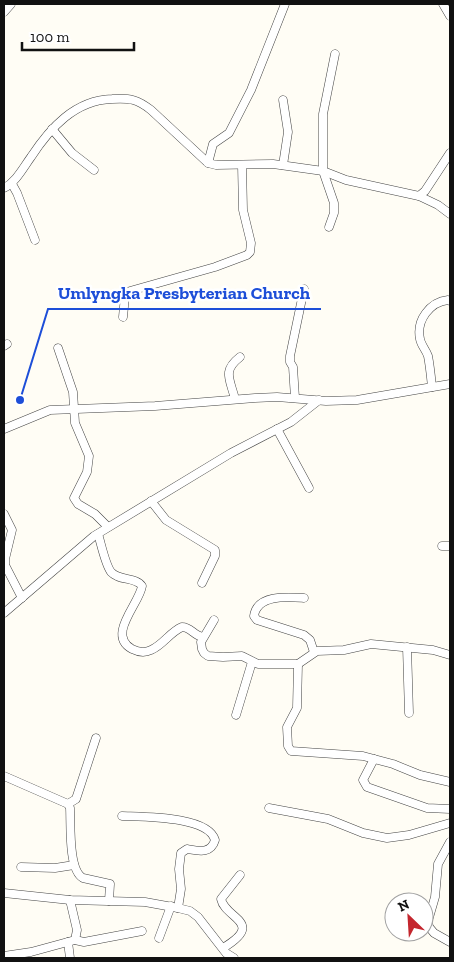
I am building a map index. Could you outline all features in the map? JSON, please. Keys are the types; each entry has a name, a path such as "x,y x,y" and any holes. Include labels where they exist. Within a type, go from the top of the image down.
{"street":[{"path":"4,12 11,4"},
{"path":"208,163 214,144 229,132 251,90 285,4"},
{"path":"444,4 450,16"},
{"path":"329,227 334,213 334,204 323,171 323,114 335,54"},
{"path":"4,188 12,184 52,129 78,107 103,99 130,98 142,103 151,110 208,163 216,165 283,166 323,171 346,180 420,196 438,205 450,214"},
{"path":"283,100 288,132 283,166"},
{"path":"52,129 72,153 94,170"},
{"path":"420,196 450,153"},
{"path":"123,317 125,296 130,291 216,267 247,255 250,252 251,243 243,210 242,165"},
{"path":"12,184 35,240"},
{"path":"295,398 293,367 290,362 290,356 304,289"},
{"path":"432,387 428,355 421,342 420,328 422,318 427,311 442,300 450,301"},
{"path":"58,348 73,392 75,423 87,450 89,462 87,472 74,498 78,504 95,514 108,528"},
{"path":"235,399 228,370 230,365 240,357"},
{"path":"4,429 43,412 277,397 357,400 450,384"},
{"path":"4,613 98,534 231,453 301,416 319,400"},
{"path":"277,429 309,488"},
{"path":"151,501 166,520 215,550 215,556 202,583"},
{"path":"4,514 12,530 4,559 5,565 22,598"},
{"path":"98,534 111,572 119,577 140,582 142,586 140,595 123,626 123,635 130,648 139,652 154,649 171,632 182,626 203,637"},
{"path":"304,598 275,598 262,604 256,610 254,616 257,620 304,635 310,640 314,652"},
{"path":"214,620 201,642 202,649 208,656 242,656 252,662 267,666 298,664 314,652 344,650 371,644 432,650 450,655"},
{"path":"407,647 408,713"},
{"path":"236,715 252,662"},
{"path":"298,664 297,708 287,727 289,749 293,752 364,756 393,764 420,775 450,782"},
{"path":"68,804 76,799 96,738"},
{"path":"374,759 363,780 367,787 427,808 450,809"},
{"path":"4,776 68,804 70,808 74,865 80,876 110,884 110,900"},
{"path":"269,808 328,819 363,833 387,838 409,835 450,823"},
{"path":"122,816 179,820 206,828 212,833 215,840 211,847 203,851 187,849 181,853 178,869 181,889 159,938"},
{"path":"450,842 438,864 435,897 428,921 429,927 434,933 450,942"},
{"path":"21,868 55,868 74,865"},
{"path":"224,953 242,929 240,920 223,905 221,899 240,875"},
{"path":"4,893 70,900 145,902 190,911 198,917 224,953 234,958"},
{"path":"70,900 77,930 72,941 70,958"},
{"path":"4,956 31,955 72,941 84,942 142,931"}],"place":[{"name":"Umlyngka Presbyterian Church","path":"20,400"}]}
